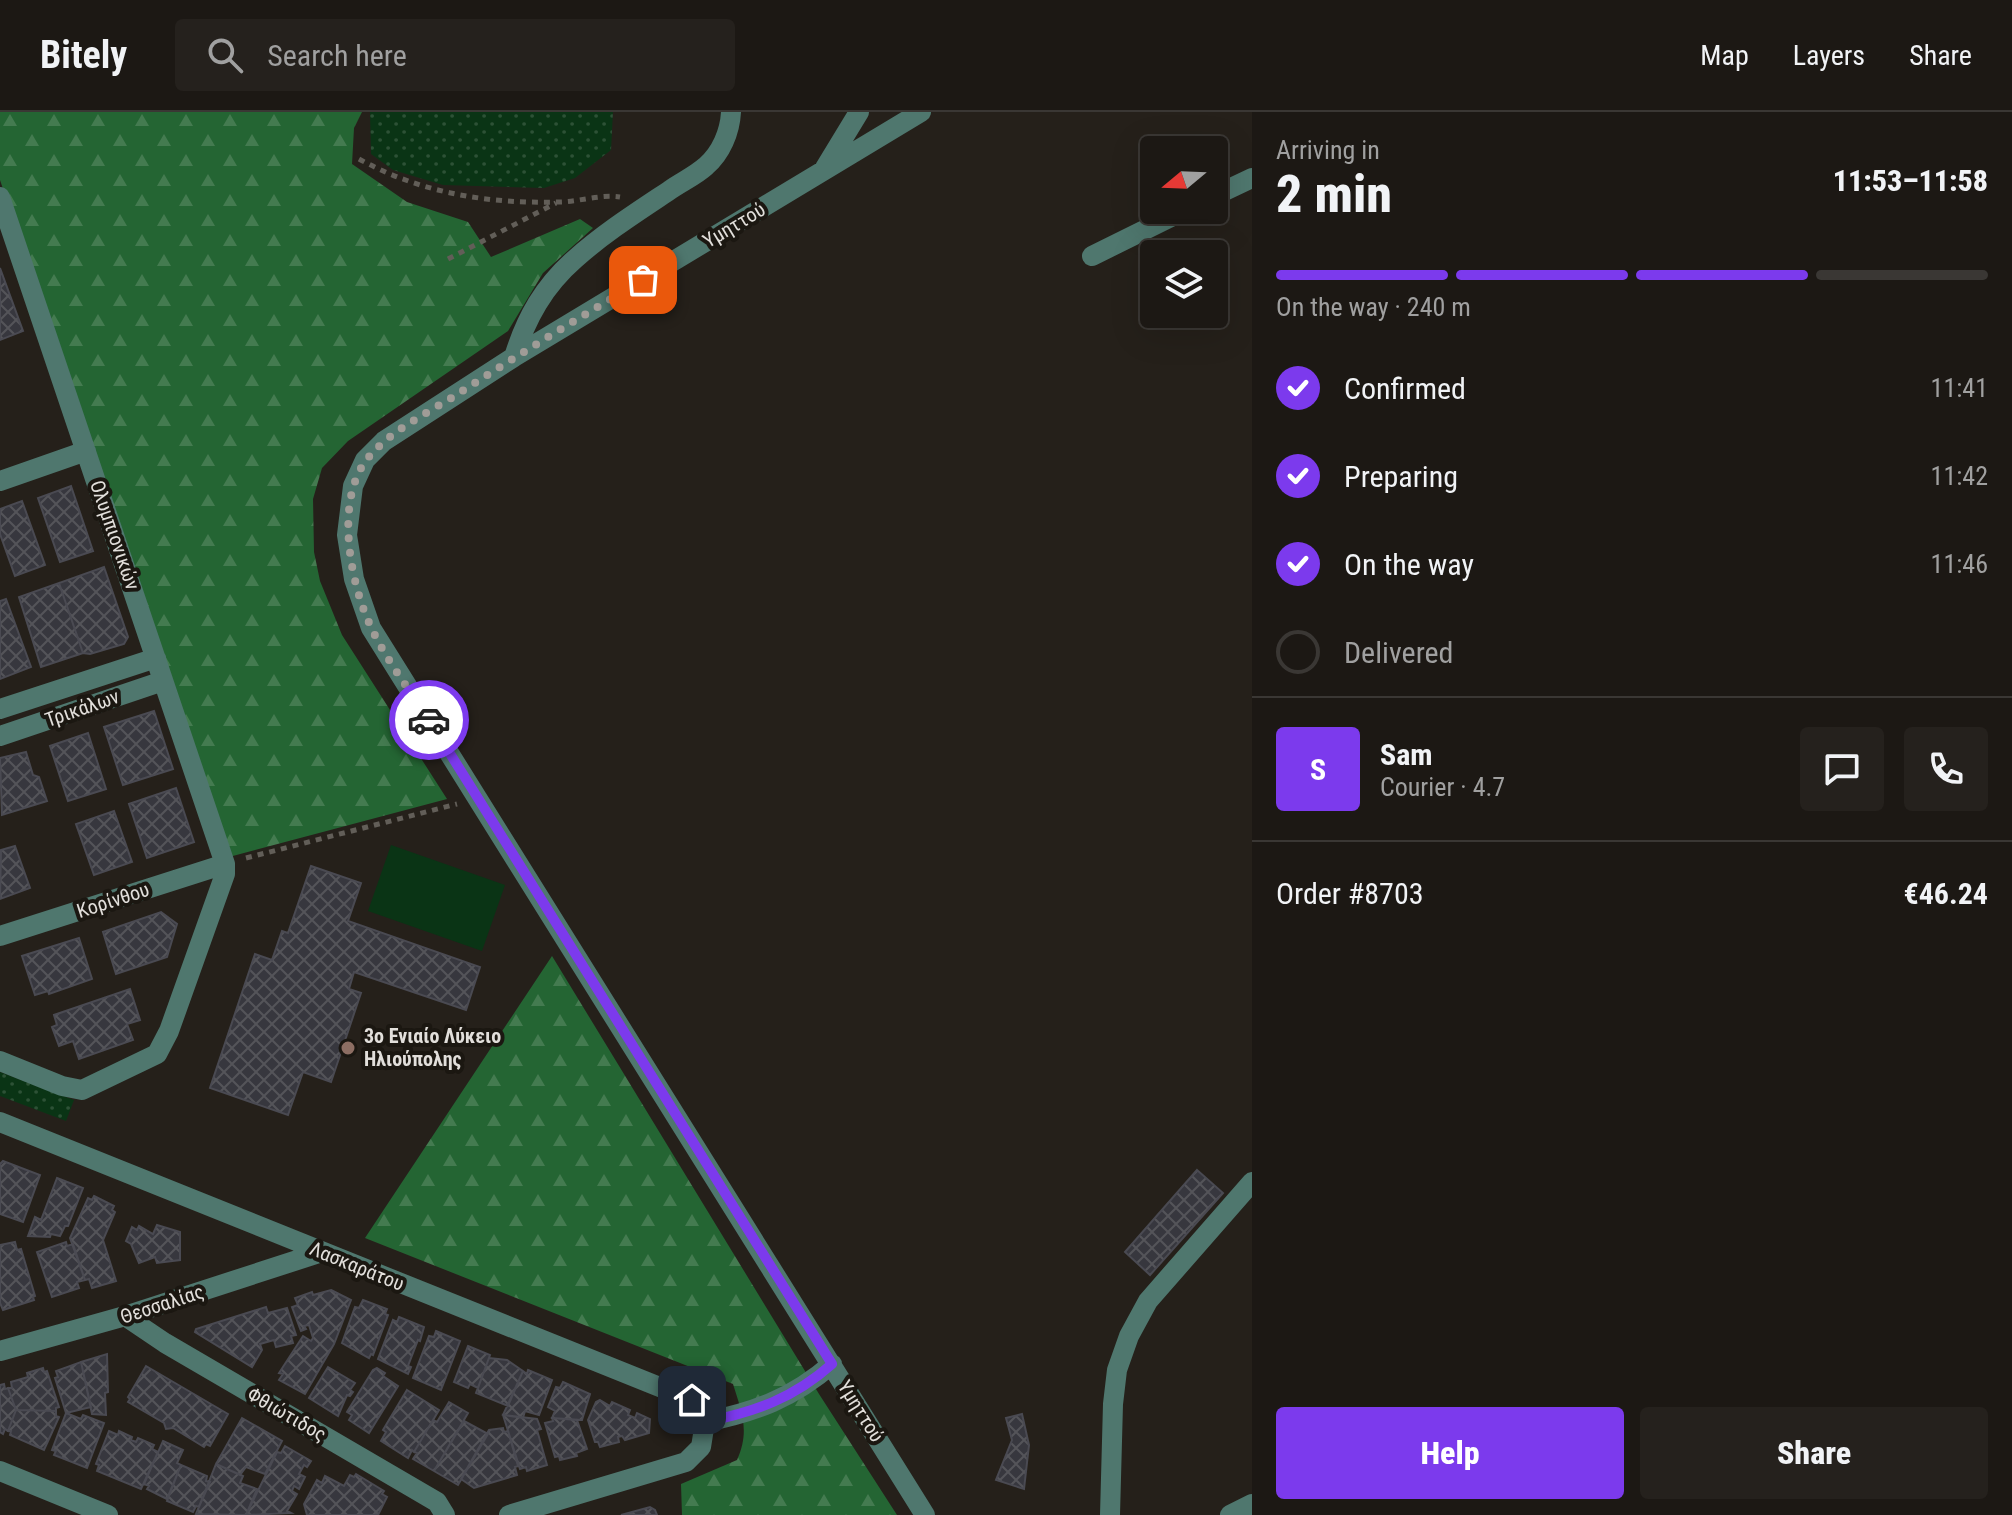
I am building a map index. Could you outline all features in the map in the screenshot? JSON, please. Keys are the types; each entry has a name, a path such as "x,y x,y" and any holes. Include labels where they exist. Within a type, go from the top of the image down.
{"street":[{"path":"514,357 521,332 541,295 572,261 599,238 707,166 721,148 730,126 731,112"},
{"path":"823,172 859,112"},
{"name":"Υμηττού","path":"921,112 514,357 384,441 365,460 353,486 347,535 354,579 371,628 925,1515"},
{"path":"1228,189 1252,178"},
{"name":"Ολυμπιονικών","path":"1,205 5,231 86,451 225,869"},
{"path":"1092,256 1157,224"},
{"path":"0,481 86,451"},
{"name":"Τρικάλων","path":"0,709 156,658"},
{"name":"Τρικάλων","path":"0,736 163,681"},
{"path":"0,1061 62,1086 82,1090 157,1054 169,1031 225,869"},
{"name":"Κορίνθου","path":"0,936 225,869"},
{"name":"Λασκαράτου","path":"0,1122 692,1400 705,1422"},
{"path":"1110,1515 1113,1404 1117,1370 1129,1336 1148,1301 1252,1182"},
{"name":"Θεσσαλίας","path":"0,1351 125,1316 322,1252"},
{"name":"Φθιώτιδος","path":"125,1316 165,1343 437,1502 445,1515"},
{"path":"509,1515 686,1462 701,1447 705,1422 759,1408 790,1396 832,1364"},
{"path":"0,1471 108,1515"},
{"path":"1230,1515 1252,1504"}],"path":[{"path":"359,159 389,175 440,192 485,200 557,202 616,196 649,204"},
{"path":"448,259 557,202"},
{"path":"225,869 478,799"}],"green space":[{"path":"0,112 362,112 354,128 352,164 407,202 468,222 491,257 580,219 593,228 543,273 508,331 348,441 322,468 313,499 314,552 320,581 342,635 447,799 229,857 0,180"},
{"path":"370,112 613,112 611,150 575,178 544,188 443,185 393,170 371,154"},
{"path":"391,845 505,885 482,951 368,911"},
{"path":"552,956 819,1394 897,1515 682,1515 681,1484 737,1460 741,1450 744,1431 742,1413 733,1384 365,1238"},
{"path":"0,1072 74,1100 66,1121 0,1096"}],"building":[{"path":"0,268 23,331 0,340"},
{"path":"71,486 93,551 60,562 38,498"},
{"path":"22,501 45,565 15,576 0,534 0,509"},
{"path":"104,567 128,637 124,644 90,654 83,653 59,583"},
{"path":"59,583 83,653 41,667 19,597"},
{"path":"6,599 31,667 0,679 0,601"},
{"path":"154,711 173,769 123,785 104,727"},
{"path":"88,733 106,789 68,801 50,746"},
{"path":"26,752 33,775 39,777 47,801 2,815 0,758"},
{"path":"176,788 194,842 147,858 129,804"},
{"path":"114,811 132,862 94,875 76,824"},
{"path":"15,846 30,888 0,899 1,850"},
{"path":"311,866 361,883 348,921 480,967 466,1010 354,972 349,989 361,993 331,1082 303,1072 288,1115 210,1088 255,954 272,960 282,931 288,933"},
{"path":"161,912 177,924 167,957 116,974 103,932"},
{"path":"79,938 92,979 49,994 48,991 35,995 22,956"},
{"path":"130,989 140,1020 127,1024 133,1040 79,1059 73,1041 59,1046 52,1027 57,1025 54,1015"},
{"path":"3,1161 40,1175 23,1222 0,1214 0,1164"},
{"path":"1197,1170 1223,1193 1150,1275 1125,1252"},
{"path":"57,1178 83,1188 68,1226 60,1236 28,1236 35,1217 41,1220"},
{"path":"94,1196 114,1206 112,1210 115,1212 103,1240 116,1281 92,1288 89,1279 85,1280 70,1238 88,1198 92,1200"},
{"path":"157,1225 180,1232 180,1260 157,1263 155,1257 139,1263 131,1244 126,1241 132,1227 137,1230 139,1226 153,1234"},
{"path":"15,1242 17,1250 21,1249 35,1296 34,1300 3,1310 0,1303 0,1245"},
{"path":"66,1242 67,1246 73,1244 85,1280 77,1282 79,1288 52,1297 37,1252"},
{"path":"331,1290 351,1300 334,1344 305,1394 279,1380 283,1374 279,1373 303,1336 311,1341 313,1338 309,1325 301,1331 292,1307 298,1305 295,1298"},
{"path":"363,1300 387,1309 385,1314 388,1315 373,1355 369,1358 342,1343 355,1307 359,1308"},
{"path":"266,1307 268,1313 287,1308 296,1335 291,1336 293,1343 276,1347 274,1340 260,1344 262,1350 252,1367 195,1332 196,1329"},
{"path":"399,1317 424,1327 408,1366 411,1367 408,1374 378,1359 393,1320 397,1322"},
{"path":"436,1331 460,1341 441,1390 413,1378 429,1336 434,1337"},
{"path":"468,1346 490,1355 478,1388 470,1384 468,1388 454,1382"},
{"path":"107,1354 106,1415 92,1414 81,1362"},
{"path":"489,1358 507,1360 523,1371 508,1406 476,1393"},
{"path":"81,1362 91,1407 66,1413 55,1378 58,1377 56,1371"},
{"path":"146,1366 228,1414 210,1446 206,1444 204,1447 173,1428 166,1429 164,1423 128,1402"},
{"path":"328,1367 355,1383 338,1416 309,1398"},
{"path":"43,1368 44,1372 47,1371 59,1407 56,1411 16,1410 8,1388 12,1388 11,1382"},
{"path":"377,1368 398,1386 369,1433 349,1420 352,1415 347,1412"},
{"path":"528,1370 552,1380 539,1415 525,1411 523,1418 503,1415 523,1371 527,1374"},
{"path":"563,1382 590,1394 582,1420 552,1418 555,1411 548,1407 556,1387 560,1388"},
{"path":"4,1384 16,1410 8,1431 5,1429 3,1434 0,1432 0,1385"},
{"path":"407,1390 439,1410 408,1458 381,1441 386,1432 383,1430"},
{"path":"600,1400 610,1406 612,1402 630,1410 628,1415 635,1418 637,1413 650,1419 649,1433 625,1440 622,1436 618,1437 619,1442 600,1447 595,1442 588,1420 596,1402"},
{"path":"449,1402 468,1413 434,1471 413,1459 417,1453 414,1452 433,1420 437,1422"},
{"path":"16,1410 56,1411 59,1417 44,1450 10,1435 11,1431 8,1431"},
{"path":"66,1413 104,1423 87,1468 54,1455 56,1451 52,1450"},
{"path":"1022,1414 1029,1445 1024,1489 996,1480 1012,1440 1006,1418"},
{"path":"503,1415 537,1419 547,1465 527,1471 526,1467 520,1469"},
{"path":"242,1418 282,1441 265,1474 246,1467 240,1475 216,1464"},
{"path":"552,1418 577,1420 587,1449 576,1453 577,1456 560,1460 559,1456 555,1457 545,1423 553,1421"},
{"path":"464,1421 488,1434 458,1485 434,1471"},
{"path":"503,1428 504,1432 508,1431 518,1466 515,1467 517,1475 474,1488 461,1479 489,1430"},
{"path":"109,1431 118,1435 119,1431 136,1442 138,1438 154,1445 152,1449 158,1452 141,1489 97,1471 99,1465 96,1464"},
{"path":"163,1441 183,1450 177,1463 181,1465 167,1499 147,1489 149,1486 144,1484"},
{"path":"285,1446 311,1461 307,1467 304,1465 299,1474 305,1477 299,1489 294,1486 292,1491 297,1494 287,1511 291,1513 246,1515 277,1452 281,1453"},
{"path":"216,1464 243,1476 240,1483 257,1489 246,1515 196,1514"},
{"path":"181,1465 207,1476 206,1481 210,1482 199,1507 196,1506 193,1512 167,1501"},
{"path":"356,1474 384,1491 382,1494 387,1497 378,1515 307,1515 304,1504 317,1480 322,1483 325,1476 344,1486 350,1475 354,1477"},
{"path":"650,1507 657,1515 621,1515"}],"way so far":[{"path":"429,720 371,628 354,579 347,535 353,486 365,460 384,441 514,357 643,280"}],"place":[{"name":"3ο Ενιαίο Λύκειο Ηλιούπολης","path":"348,1048"}],"route":[{"path":"429,720 832,1364 790,1396 726,1417 705,1422 692,1400"}]}
